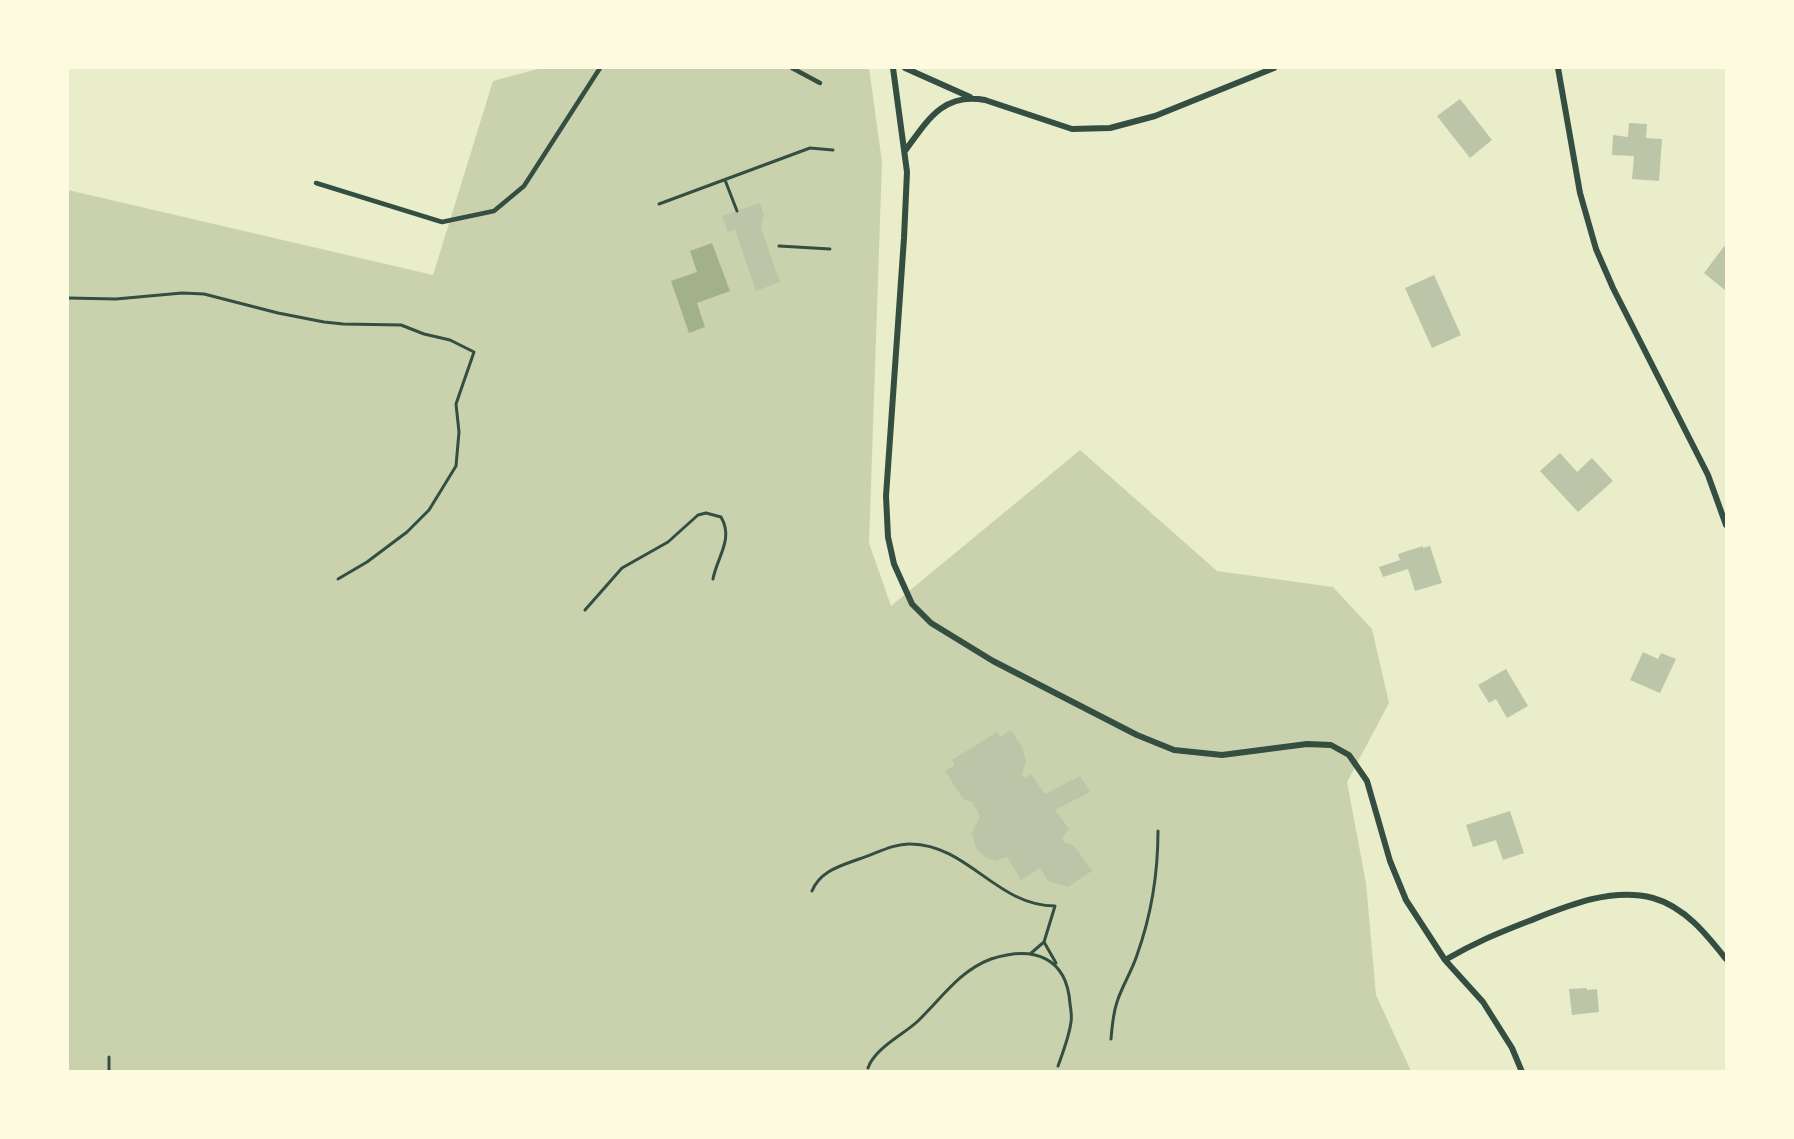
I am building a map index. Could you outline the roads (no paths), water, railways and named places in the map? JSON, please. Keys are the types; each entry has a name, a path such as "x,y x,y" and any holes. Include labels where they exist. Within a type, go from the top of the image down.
{"street":[{"path":"893,68 907,172 886,496 888,537 894,564 912,604 932,623 993,662 1137,735 1174,750 1222,755 1308,744 1331,745 1349,755 1367,781 1390,861 1406,900 1445,960 1483,1002 1512,1048 1522,1071"},
{"path":"905,68 970,97 1072,129 1110,128 1155,116 1274,68"},
{"path":"1558,68 1580,193 1596,249 1612,288 1708,475 1726,525"},
{"path":"905,152 926,122 946,105 970,97"},
{"path":"1445,960 1473,943 1574,904 1620,894 1654,898 1676,909 1697,923 1726,959"}],"lane":[{"path":"316,183 442,222 494,211 524,186 600,68"},
{"path":"792,68 820,83"}]}
